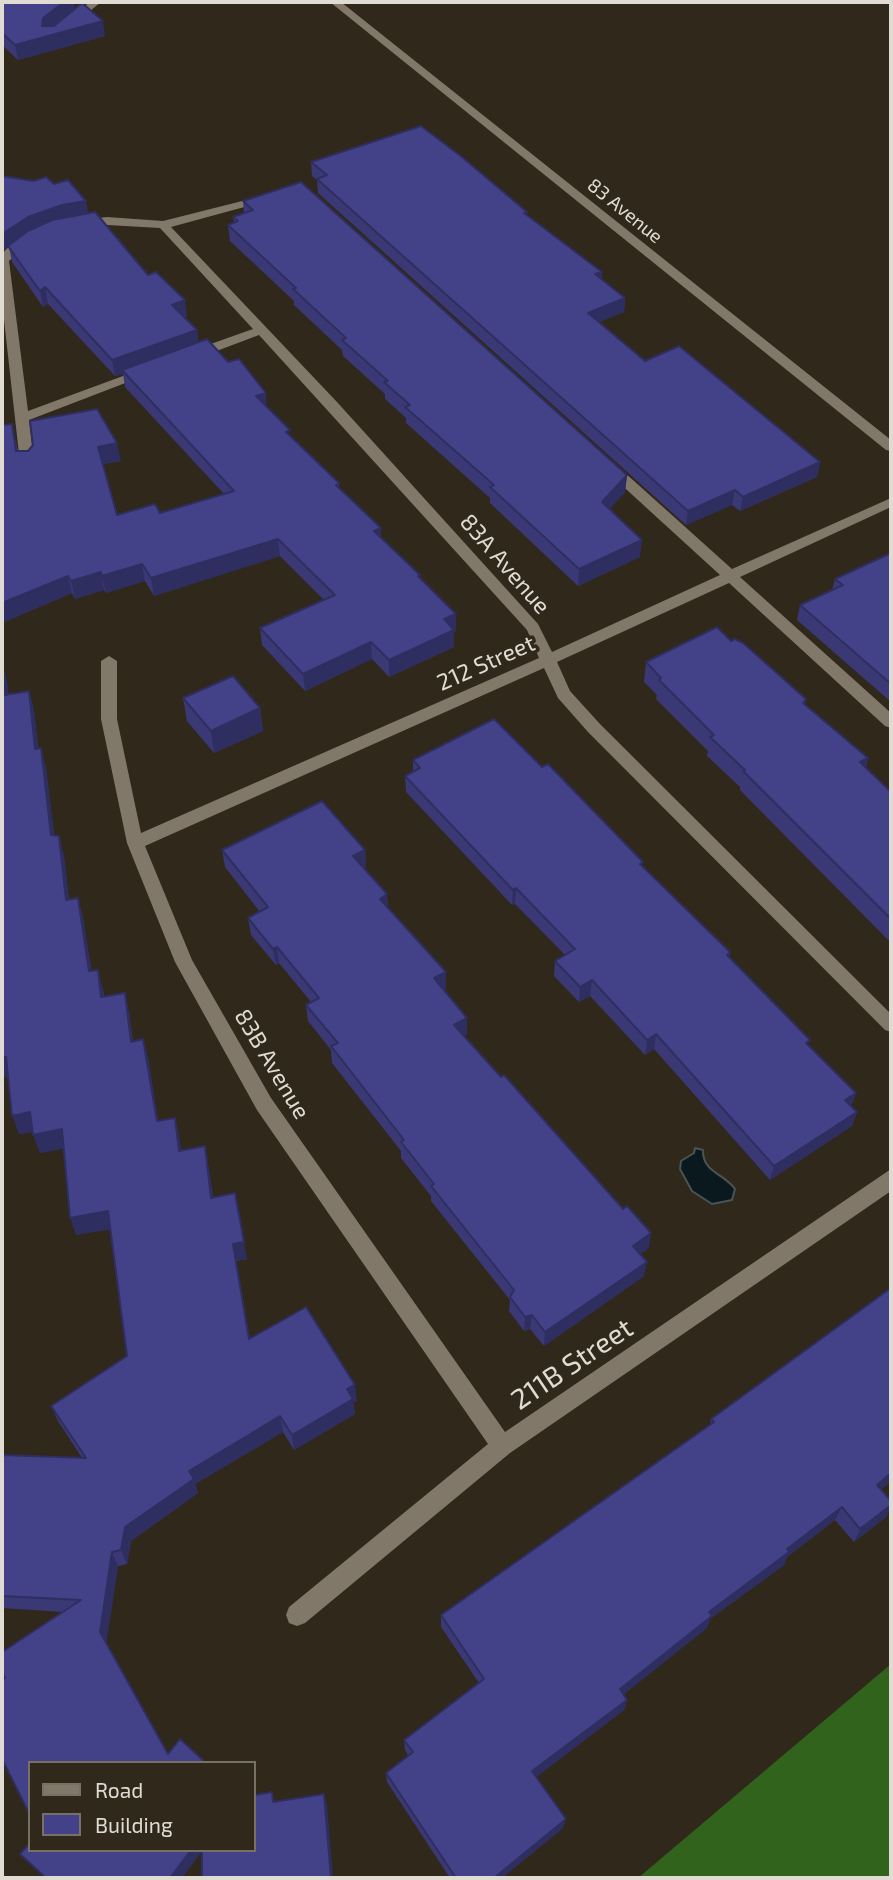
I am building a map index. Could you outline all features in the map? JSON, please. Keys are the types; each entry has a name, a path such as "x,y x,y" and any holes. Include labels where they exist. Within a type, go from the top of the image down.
{"street":[{"path":"60,30 96,2"},
{"name":"83 Avenue","path":"335,2 891,447"},
{"path":"74,226 107,221 163,225 278,194"},
{"name":"83A Avenue","path":"163,225 332,405 533,628 564,694 594,728 891,1025"},
{"path":"27,463 4,260 14,248 37,237"},
{"path":"22,418 262,330"},
{"path":"598,456 891,722"},
{"name":"212 Street","path":"135,843 548,660 891,502"},
{"name":"83B Avenue","path":"109,661 109,719 135,843 184,962 264,1104 502,1446"},
{"name":"211B Street","path":"297,1615 502,1446 886,1184 891,1177"}],"green space":[{"path":"891,1664 891,1878 638,1878"}],"shaded area":[{"path":"695,1148 703,1150 710,1168 735,1189 732,1200 712,1204 692,1191 680,1169 681,1161 694,1153"}],"building":[{"path":"2,2 64,2 43,18 42,26 54,26 82,3 103,21 15,45 2,33"},
{"path":"421,126 527,212 524,213 602,272 595,274 625,298 588,313 645,361 679,346 820,462 743,497 735,490 688,511 317,179 327,175 311,162"},
{"path":"2,176 34,181 46,177 54,184 68,180 86,201 62,205 28,217 2,234"},
{"path":"301,182 627,475 602,502 642,540 579,569 490,487 494,485 405,407 410,405 384,382 388,381 342,340 346,338 228,225 238,221 233,217 253,210 243,201"},
{"path":"95,212 148,275 156,272 185,300 172,305 197,330 112,360 45,287 40,291 8,246 28,231 52,220"},
{"path":"207,339 228,362 239,359 266,393 256,396 290,430 286,432 339,483 336,485 381,528 374,531 456,614 444,619 454,630 389,660 371,642 303,674 260,628 335,595 278,539 151,578 142,564 102,576 101,572 71,581 68,576 2,603 2,425 12,424 16,451 28,451 33,445 30,421 97,409 117,443 98,447 117,515 155,504 160,513 234,491 122,370"},
{"path":"891,553 891,684 800,605 843,585 835,579"},
{"path":"717,627 731,641 735,639 743,643 806,699 803,703 868,758 860,762 891,792 891,919 710,737 714,735 659,680 661,678 646,662"},
{"path":"2,662 5,695 29,691 35,749 41,748 51,835 59,836 66,900 78,898 89,971 98,970 101,997 125,993 131,1042 143,1039 157,1121 175,1118 179,1151 205,1146 211,1198 235,1193 244,1242 233,1244 249,1339 306,1307 355,1385 347,1389 353,1399 292,1435 280,1416 189,1471 194,1479 125,1527 121,1550 112,1552 100,1632 168,1754 180,1739 204,1761 28,1761 28,1811 2,1759 2,1680 5,1678 2,1671 2,1652 81,1600 2,1596 2,1455 86,1458 51,1406 127,1356 108,1211 70,1218 62,1129 33,1135 30,1112 12,1116 6,1057 2,1057"},
{"path":"233,676 260,708 211,731 183,698"},
{"path":"494,719 542,767 548,764 643,862 640,864 730,952 727,955 810,1040 806,1043 856,1093 845,1100 857,1112 774,1166 656,1034 647,1040 592,980 580,987 555,961 575,949 516,888 513,890 405,776 420,768 413,760"},
{"path":"322,801 365,850 353,856 387,894 380,899 446,972 434,978 467,1018 454,1025 501,1077 504,1075 623,1209 627,1206 651,1233 633,1246 647,1262 545,1332 532,1315 525,1317 510,1297 514,1290 431,1186 434,1184 401,1142 404,1140 331,1046 338,1043 306,1005 319,998 277,947 273,949 248,918 268,907 222,850"},
{"path":"891,1288 891,1473 877,1485 891,1501 891,1505 860,1529 842,1507 787,1549 789,1552 709,1612 712,1616 620,1689 627,1700 532,1771 566,1819 494,1878 456,1878 386,1773 413,1752 404,1740 484,1679 441,1615 714,1422 711,1419"},
{"path":"272,1792 273,1802 324,1794 331,1878 202,1878 202,1852 256,1852 256,1795"},
{"path":"28,1845 28,1852 190,1852 170,1878 46,1878 20,1854"}]}
